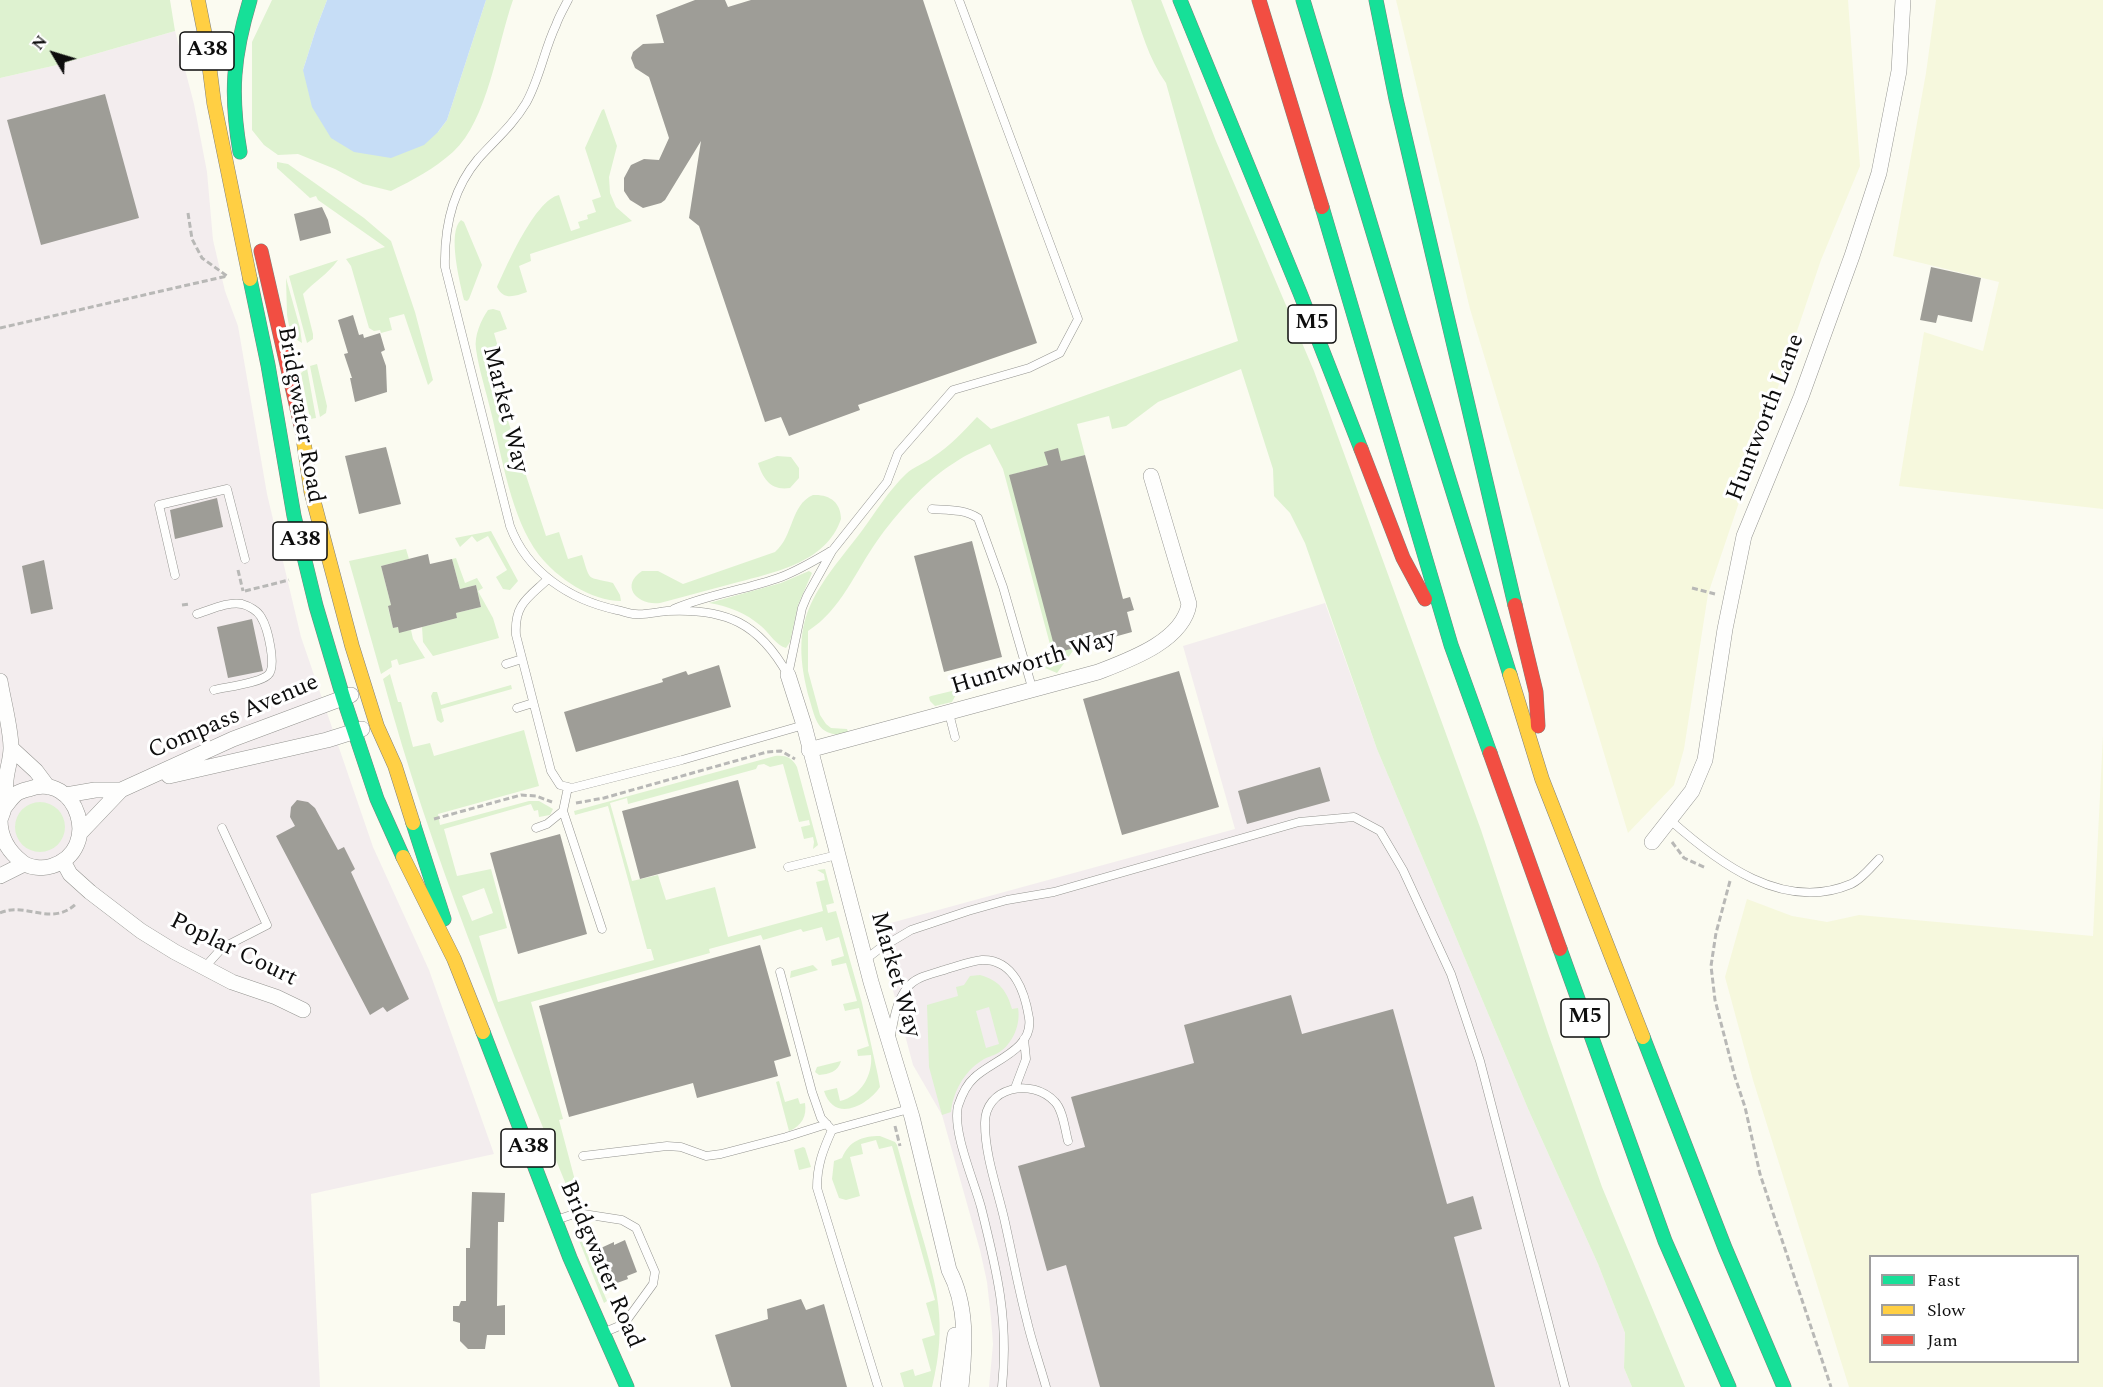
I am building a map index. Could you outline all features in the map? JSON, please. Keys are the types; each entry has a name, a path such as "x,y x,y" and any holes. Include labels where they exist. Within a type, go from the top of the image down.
{"main road":[{"name":"Bridgwater Road","path":"198,0 214,102 268,365 294,516 316,606 343,697 377,799 411,875 454,959 570,1258 604,1335"},
{"name":"A38","path":"243,170 236,126 233,82 242,29 250,0"},
{"name":"M5","path":"1180,0 1300,293 1403,558 1451,645"},
{"name":"M5","path":"1259,0 1451,645 1665,1241 1730,1387"},
{"name":"M5","path":"1303,0 1542,779 1725,1248 1784,1387"},
{"name":"M5","path":"1376,0 1404,134 1536,692 1542,779"},
{"name":"Bridgwater Road","path":"258,237 303,434 311,490 365,691 377,726 395,766 440,903 454,959"},
{"name":"A38","path":"604,1335 633,1385"}],"street":[{"name":"Huntworth Lane","path":"1652,842 1692,791 1705,760 1731,596 1744,536 1801,397 1879,173 1899,70 1903,0"},
{"name":"Huntworth Way","path":"809,750 1073,680 1128,660 1179,628 1187,615 1189,604 1151,476"},
{"name":"Market Way","path":"788,675 804,725 837,855 909,1109 949,1270 958,1287 964,1331 961,1387"},
{"path":"0,681 11,748 4,808 0,820 0,833 4,846 24,864 51,867 63,861 78,843 81,832 78,814 66,795 48,787 35,786 17,793 4,808"},
{"name":"Compass Avenue","path":"66,795 95,790 122,790 232,739 343,697 365,691"},
{"name":"Compass Avenue","path":"143,782 327,740 377,726"},
{"path":"11,748 36,771 48,787"},
{"name":"Compass Avenue","path":"81,832 122,790"},
{"name":"Poplar Court","path":"63,861 70,874 87,890 141,931 232,982 276,997 303,1010"},
{"path":"0,876 24,864"},
{"name":"Market Way","path":"948,1387 954,1355 958,1287"}],"lane":[{"name":"Market Way","path":"568,0 555,25 525,104 517,117 463,179 453,201 445,247 445,267 510,526 522,549 548,579 567,592 597,606 635,614 700,611 739,620 771,647 788,675"},
{"name":"Market Way","path":"788,675 802,608 813,585 832,550 887,482 898,453 953,390 1029,368 1060,353 1078,319 959,0"},
{"path":"175,575 159,505 227,489 245,559"},
{"path":"932,509 970,513 978,518 1003,587 1033,691"},
{"path":"668,611 716,594 779,578 832,550"},
{"path":"548,579 520,606 515,622 516,639 551,771 560,785 572,788 682,760 804,725"},
{"path":"197,614 237,603 245,604 261,616 273,662 272,669 265,678 214,690"},
{"path":"506,664 522,659"},
{"path":"517,708 533,704"},
{"path":"949,713 955,737"},
{"path":"568,787 563,811 602,929"},
{"path":"536,828 547,824 563,811"},
{"path":"866,960 879,949 911,930 1007,900 1054,892 1299,822 1354,817 1369,823 1380,831 1403,870 1465,1012 1480,1061 1565,1387"},
{"path":"1666,823 1701,848 1745,874 1780,890 1819,893 1853,883 1879,859"},
{"path":"205,967 222,948 267,925 222,828"},
{"path":"788,867 837,855"},
{"path":"889,1041 898,1003 907,987 921,977 982,960 995,962 1014,975 1024,993 1030,1022 1024,1039 1026,1059 1015,1088"},
{"path":"780,972 812,1092 821,1118 830,1127"},
{"path":"1002,1387 1005,1329 1001,1291 962,1143 958,1107 972,1079 988,1066 1006,1057 1024,1039"},
{"path":"1046,1387 1027,1324 991,1166 985,1126 986,1111 996,1097 1015,1088 1031,1088 1046,1095 1057,1104 1068,1141"},
{"path":"583,1156 667,1146 681,1147 706,1156 721,1154 909,1109"},
{"path":"830,1127 819,1159 818,1188 878,1387"},
{"path":"555,1220 577,1213 622,1220 636,1228 655,1272 653,1284 624,1324 604,1335"}],"path":[{"path":"0,328 227,276 202,258 192,239 188,213"},
{"path":"236,561 243,591"},
{"path":"1692,588 1708,594 1731,596"},
{"path":"1666,823 1673,844 1684,858 1708,868"},
{"path":"1731,877 1716,933 1711,966 1715,1000 1745,1107 1760,1174 1831,1387"},
{"path":"0,913 16,909 40,915 62,913 75,905 87,890"}],"shaded area":[{"path":"175,31 194,104 207,172 213,240 225,291 238,326 267,494 301,637 373,847 429,970 494,1154 311,1194 320,1387 0,1387 0,78 57,65"},
{"path":"1325,603 1377,749 1529,1111 1598,1264 1625,1333 1624,1368 1632,1387 989,1387 993,1344 987,1282 980,1250 942,1115 913,1065 876,927 1235,829 1183,646"}],"green space":[{"path":"0,0 170,0 175,31 57,65 0,78"},
{"path":"272,0 327,0 303,70 438,132 447,120 486,0 513,0 483,102 465,138 438,164 391,191 363,184 335,169 298,154 278,155 264,145 252,130 252,42"},
{"path":"1131,0 1161,0 1216,141 1314,371 1481,830 1602,1187 1685,1387 1632,1387 1624,1368 1625,1333 1598,1264 1529,1111 1377,749 1305,543 1290,513 1274,496 1273,469 1241,369 1158,402 1126,426 1112,429 1109,416 1077,424 1085,455 1010,475 1075,648 1057,673 1045,668 1055,663 1003,469 990,444 943,470 912,498 877,541 839,601 820,622 808,631 808,671 820,715 831,728 847,729 849,735 832,734 826,731 821,728 815,717 804,673 802,649 803,628 809,609 830,573 888,494 906,474 945,448 977,417 991,429 1238,341 1166,83 1150,53"},
{"path":"1396,0 1848,0 1860,166 1821,260 1708,594 1684,749 1674,785 1628,833 1470,309"},
{"path":"1936,0 2103,0 2103,509 1899,486 1924,332 1983,351 1999,282 1893,256 1926,73"},
{"path":"604,109 617,146 609,177 610,193 616,207 632,221 530,254 531,261 519,266 527,292 506,296 497,287 531,221 550,199 559,195 571,231 580,228 578,222 588,219 587,215 596,212 592,200 601,197 585,148"},
{"path":"277,162 288,164 364,218 391,241 415,312 433,380 428,385 404,314 389,318 392,330 381,333 380,330 374,331 369,328 351,266 346,259 385,247 318,200 316,196 310,198 277,168"},
{"path":"461,220 464,222 482,265 467,301 464,300 460,282 455,246 457,226"},
{"path":"338,260 303,294 313,334 313,339 307,343 289,276"},
{"path":"286,278 302,343 291,336 287,315"},
{"path":"488,310 500,311 507,329 494,333 498,347 485,351 546,536 559,532 568,559 582,555 591,577 613,583 621,601 587,593 565,580 539,555 521,523 509,486 476,349 476,339 481,323"},
{"path":"317,364 327,406 326,413 320,417 310,366"},
{"path":"307,368 316,418 310,419 301,373"},
{"path":"777,456 791,457 799,468 799,478 790,488 773,486 765,479 760,469 758,463"},
{"path":"813,495 833,500 839,508 841,519 834,534 823,547 810,556 763,576 660,603 645,601 634,594 632,583 642,571 658,571 683,584 775,552 786,538 800,506"},
{"path":"491,531 518,581 510,590 503,589 496,577 507,570 488,536 477,542 472,536 460,547 455,538"},
{"path":"406,549 409,559 381,566 391,605 388,607 393,628 398,627 399,632 411,630 413,639 425,658 399,665 397,659 391,661 392,667 381,674 349,561"},
{"path":"456,558 465,583 477,578 483,588 478,591 493,618 499,638 433,656 423,642 422,627 457,618 456,613 481,607 476,585 460,589 452,559"},
{"path":"809,571 812,573 798,605 790,642 786,648 779,645 749,617 730,608 709,603 781,583"},
{"path":"390,674 398,702 401,702 413,747 430,743 434,756 524,730 539,786 438,814 440,825 529,801 539,801 553,809 550,815 539,817 538,810 534,811 531,804 444,829 457,876 491,869 507,928 479,936 498,1002 654,960 651,949 647,949 608,806 575,815 574,811 775,756 785,756 790,759 797,767 818,845 813,849 813,837 804,839 801,827 810,825 809,820 799,822 783,764 770,767 764,764 758,765 756,769 628,804 627,798 610,803 632,881 658,875 666,900 715,887 728,937 823,911 816,882 825,880 824,874 817,870 825,869 834,903 826,905 828,913 836,911 862,1003 880,1087 859,1105 843,1109 835,1107 824,1091 837,1088 840,1101 854,1095 868,1077 871,1055 858,1056 857,1050 869,1046 859,1008 845,1011 843,1004 857,1001 846,963 832,966 831,960 844,956 839,937 826,941 822,927 803,932 801,929 763,940 761,935 709,949 710,953 531,1002 563,1119 559,1120 577,1188 567,1187 444,872 383,679","holes":["484,888 493,913 472,921 462,896"]},
{"path":"511,685 512,689 441,709 444,721 441,723 437,720 431,696 433,692 437,692 441,705"},
{"path":"958,691 952,702 935,706 930,701 931,696"},
{"path":"2103,735 2103,1387 1849,1387 1753,1080 1725,977 1747,899 1792,916 1827,922 1859,915 2093,936"},
{"path":"40,802 58,809 65,827 58,845 40,852 22,845 15,827 22,809"},
{"path":"813,965 818,970 790,978 791,971"},
{"path":"980,975 997,983 1008,997 1012,1009 1018,1008 1018,1021 1015,1033 1008,1044 969,1071 957,1090 951,1112 942,1115 929,1067 927,1005 958,996 956,987 964,985 970,976","holes":["989,1007 999,1044 986,1048 976,1011"]},
{"path":"841,1061 833,1072 819,1075 815,1072 817,1067"},
{"path":"779,1081 785,1102 798,1098 800,1104 805,1103 803,1120 789,1131 776,1082"},
{"path":"880,1136 897,1145 935,1286 940,1324 937,1364 932,1387 904,1387 900,1373 913,1369 915,1376 931,1371 922,1339 935,1335 926,1303 935,1300 892,1146 879,1149 876,1140 861,1144 863,1154 850,1157 860,1196 846,1200 839,1198 832,1179 834,1161 842,1158 848,1147 862,1138"},
{"path":"803,1147 811,1167 799,1170 794,1150"},
{"path":"580,1237 607,1301 604,1303 578,1238"}],"water":[{"path":"327,0 486,0 447,120 424,145 391,158 354,152 331,138 312,107 303,70"}],"building":[{"path":"695,0 725,0 728,7 751,0 923,0 1037,343 858,405 860,410 789,436 781,417 765,422 699,226 689,218 701,141 661,203 643,208 630,200 624,191 624,178 631,165 644,159 659,160 669,138 649,77 635,68 631,58 633,52 643,44 664,43 656,15"},
{"path":"105,94 139,218 41,245 7,120"},
{"path":"322,207 331,233 300,241 294,214"},
{"path":"1931,267 1981,278 1972,322 1938,315 1936,323 1920,320"},
{"path":"353,315 359,335 363,334 364,338 380,333 385,350 381,352 386,366 387,392 355,402 350,378 352,378 344,354 348,353 338,320"},
{"path":"386,447 401,504 359,514 345,456"},
{"path":"1058,448 1061,461 1085,455 1123,599 1130,597 1134,610 1127,612 1132,632 1056,653 1009,475 1048,465 1044,452"},
{"path":"217,498 223,527 175,539 170,510"},
{"path":"972,541 1002,657 944,672 914,556"},
{"path":"428,554 430,564 452,559 460,589 476,585 481,607 456,613 457,618 399,633 398,627 393,628 388,606 391,605 381,566"},
{"path":"44,560 53,609 31,614 22,566"},
{"path":"252,619 263,671 228,678 217,627"},
{"path":"719,665 731,707 576,752 564,712 663,682 662,679 686,671 688,675"},
{"path":"1179,671 1219,807 1122,835 1083,699"},
{"path":"1320,767 1330,801 1247,824 1238,791"},
{"path":"738,780 756,848 640,879 622,811"},
{"path":"297,800 308,802 315,808 338,850 344,847 355,869 351,872 409,999 387,1012 383,1007 370,1015 276,836 295,826 290,817 291,807"},
{"path":"560,834 587,934 518,954 490,853"},
{"path":"760,945 791,1056 774,1061 778,1076 697,1098 693,1083 569,1117 539,1006"},
{"path":"1291,995 1302,1034 1393,1009 1447,1204 1473,1196 1482,1229 1454,1237 1495,1387 1100,1387 1066,1265 1047,1271 1018,1166 1085,1147 1071,1097 1194,1063 1184,1025"},
{"path":"472,1192 505,1193 504,1222 498,1222 497,1306 505,1305 505,1335 487,1335 485,1349 468,1349 460,1341 460,1323 453,1321 453,1306 459,1306 461,1301 466,1301 466,1248 470,1248"},
{"path":"625,1240 637,1272 627,1276 628,1279 606,1287 592,1252 614,1242 614,1245"},
{"path":"801,1299 806,1310 824,1304 847,1387 731,1387 715,1335 768,1319 767,1309"}],"traffic: fast":[{"path":"240,152 235,112 235,75 240,39 250,0"},
{"path":"1180,0 1361,449"},
{"path":"1303,0 1510,675"},
{"path":"1376,0 1396,99 1515,605"},
{"path":"1322,207 1451,645 1490,753"},
{"path":"250,279 268,365 294,516 316,606 377,799 403,857"},
{"path":"413,823 444,919"},
{"path":"1560,949 1665,1241 1729,1387"},
{"path":"483,1032 570,1258 627,1387"},
{"path":"1643,1037 1725,1248 1784,1387"}],"traffic: slow":[{"path":"198,0 214,103 250,279"},
{"path":"302,430 311,491 352,646 377,726 395,766 413,823"},
{"path":"1510,675 1542,779 1643,1037"},
{"path":"403,857 454,959 483,1032"}],"traffic: jam":[{"path":"1259,0 1322,207"},
{"path":"261,251 302,430"},
{"path":"1361,449 1403,558 1425,599"},
{"path":"1515,605 1536,692 1538,726"},
{"path":"1490,753 1560,949"}]}
